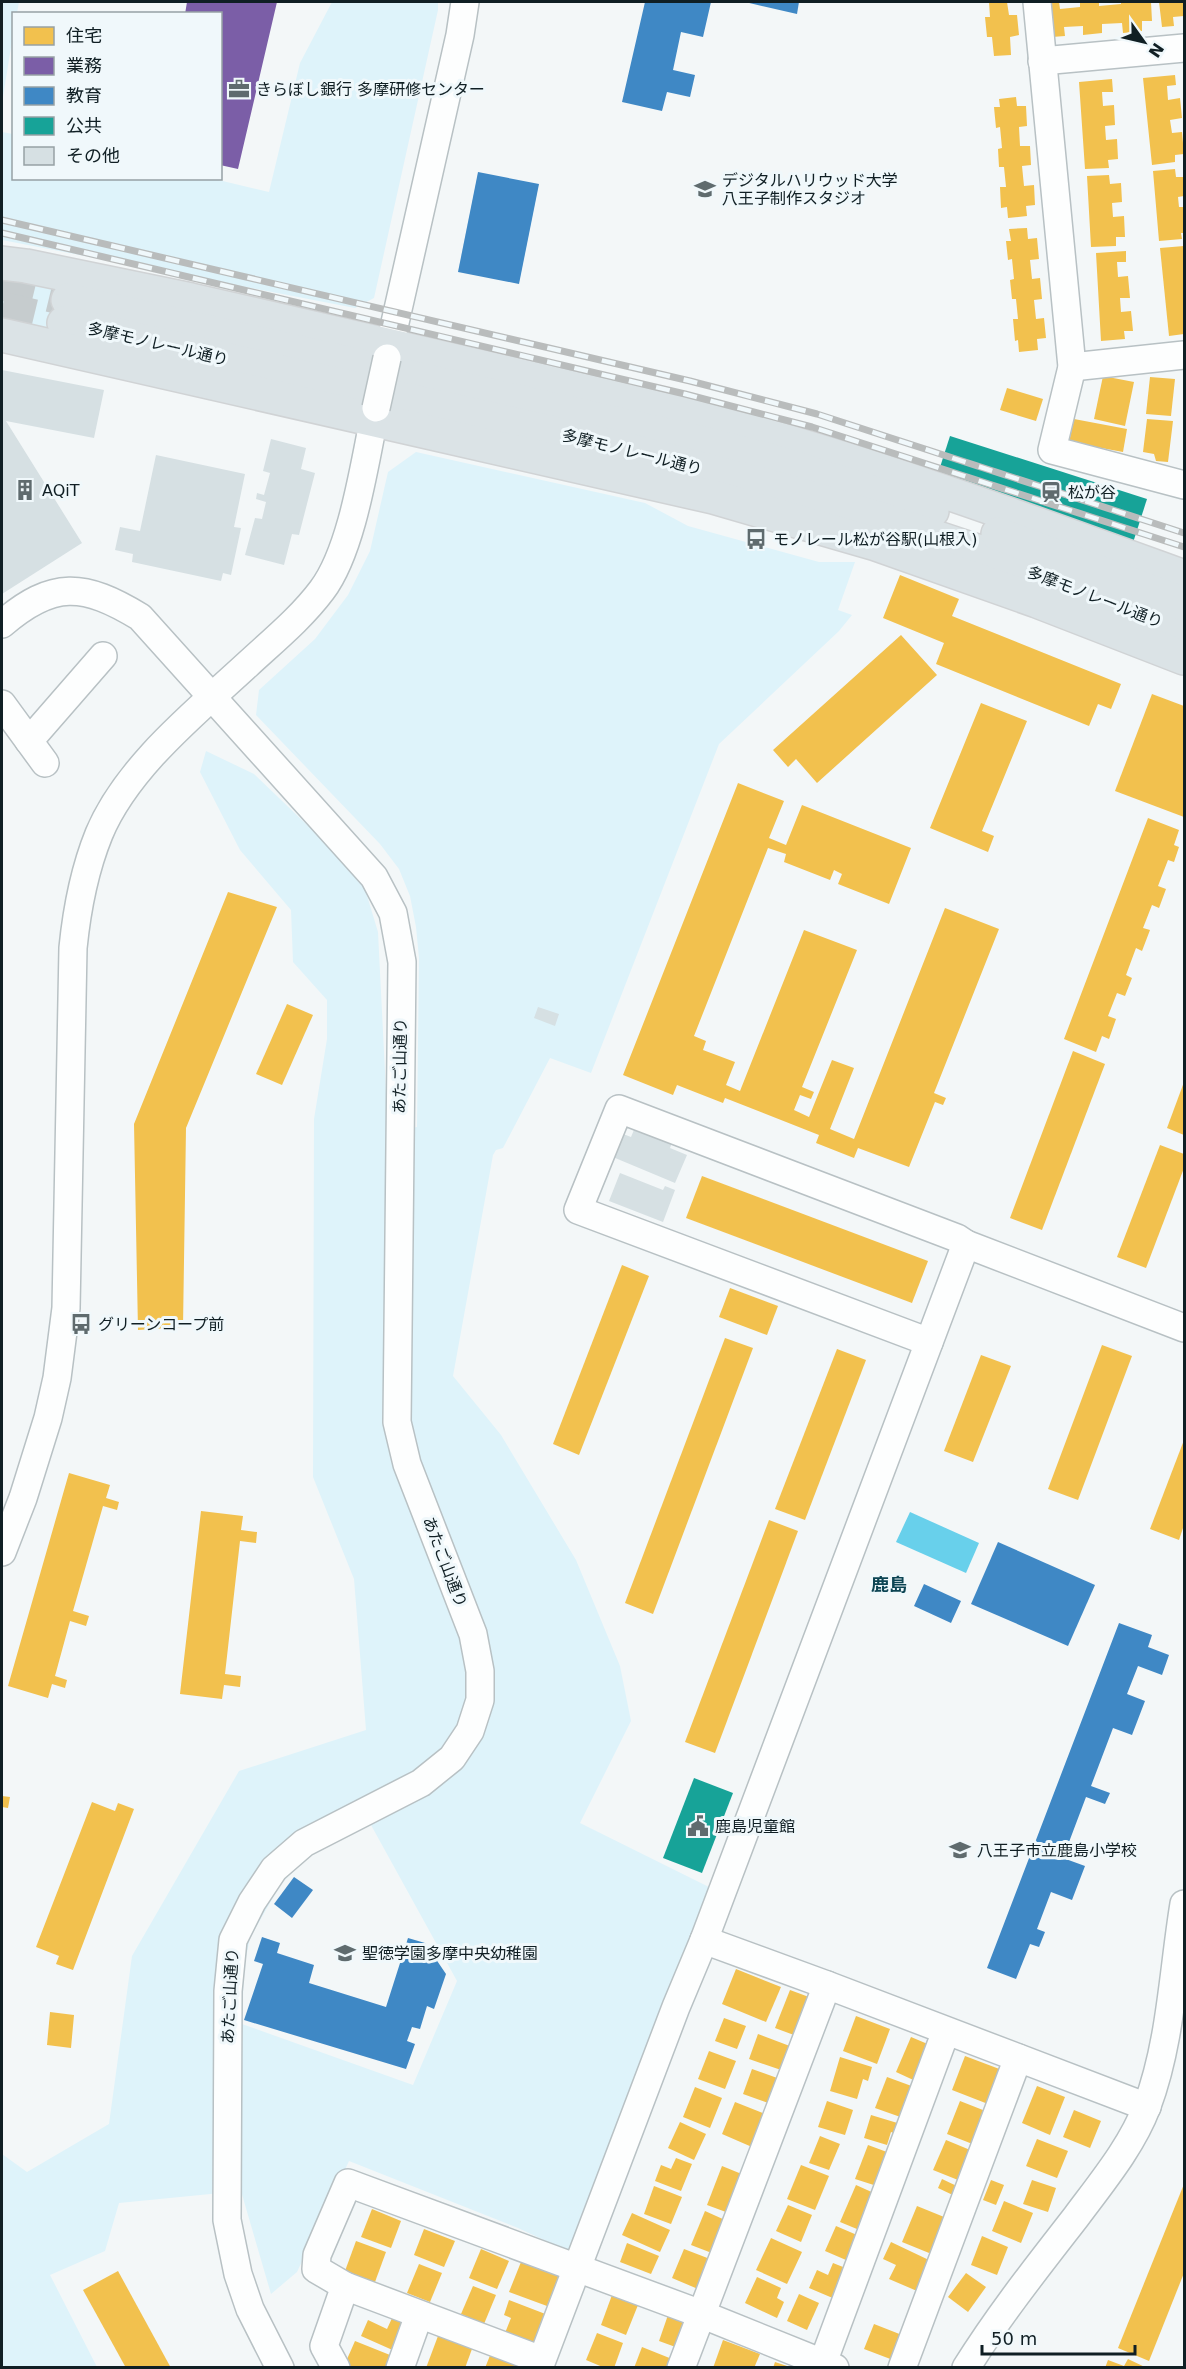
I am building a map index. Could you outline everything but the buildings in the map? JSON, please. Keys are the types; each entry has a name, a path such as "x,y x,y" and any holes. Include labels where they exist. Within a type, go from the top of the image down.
{"main road":[{"path":"2,263 152,292 388,352 699,417 774,437 894,474 1185,577"},
{"name":"多摩モノレール通り","path":"1183,650 980,552 856,511 618,447 66,312 688,439 770,460 892,497 993,532 1185,604"},
{"path":"2,335 374,414 713,497 843,535 1183,650"}],"street":[{"path":"2,1552 23,1498 48,1418 57,1378 66,1308 73,948 81,888 100,832 122,794 146,762 296,620 327,581 347,538 460,35 465,2"},
{"path":"1037,2 1072,367 1052,450 1185,485"},
{"path":"1042,61 1185,48"},
{"path":"1072,367 1185,355"},
{"name":"あたご山通り","path":"2,624 22,606 50,594 73,591 94,593 118,603 140,617 374,877 393,913 402,962 397,1422 407,1464 473,1634 480,1671 480,1700 470,1731 452,1758 421,1783 304,1843 274,1869 252,1902 233,1940 228,1991 226,2220 238,2274 250,2308 280,2367"},
{"path":"29,741 103,656"},
{"path":"2,704 45,762"},
{"path":"929,1342 578,1210 619,1109 1185,1328"},
{"path":"946,2031 826,2366 701,2314 576,2269 348,2183 317,2255 316,2270 345,2286 540,2364 576,2269 676,2007 704,1940 966,1244"},
{"path":"966,2367 1001,2315 1104,2180 1129,2142 1147,2107 1163,2046 1185,1904"},
{"path":"704,1940 1147,2107"},
{"path":"681,2367 827,1985"},
{"path":"902,2367 1018,2058"},
{"path":"336,2367 324,2346 345,2286"},
{"path":"400,2367 419,2316"}],"shaded area":[{"path":"2,2 19,2 17,12 12,12 12,41 2,103"},
{"path":"332,2 438,2 374,298 355,308 2,240 2,132 12,134 12,180 218,180 269,192 300,63"},
{"path":"2,276 66,289 58,332 2,323"},
{"path":"416,452 645,503 688,526 819,562 855,562 838,610 852,615 839,631 719,744 591,1073 550,1058 503,1148 496,1150 493,1155 453,1376 501,1435 576,1560 620,1666 631,1721 580,1823 713,1889 570,2252 518,2228 349,2161 297,2272 271,2294 241,2191 119,2203 105,2251 50,2275 97,2367 2,2367 2,2154 27,2172 109,2124 132,1956 239,1771 366,1730 354,1579 313,1477 314,1119 327,1039 327,1000 293,962 291,910 240,850 200,772 206,751 254,774 328,845 365,889 378,932 387,1112 410,1128 417,1127 419,958 410,896 399,869 380,844 256,715 259,690 315,639 348,595 370,551 388,472","holes":["371,1825 457,1981 413,2085 242,2024 244,1967 250,1938 280,1885 313,1851"]}],"water":[{"path":"910,1512 979,1543 966,1573 896,1542"}],"tunnel":[{"path":"2,284 68,300"},
{"path":"2,308 64,323"}],"railway":[{"path":"2,220 690,381 817,414 1184,533"},
{"path":"2,233 685,394 812,427 1184,547"}],"place":[{"name":"きらぼし銀行 多摩研修センター","path":"239,89"},
{"name":"デジタルハリウッド大学 八王子制作スタジオ","path":"705,189"},
{"name":"AQiT","path":"25,490"},
{"name":"松が谷","path":"1051,492"},
{"name":"モノレール松が谷駅(山根入)","path":"756,539"},
{"name":"グリーンコープ前","path":"81,1324"},
{"name":"鹿島児童館","path":"698,1826"},
{"name":"八王子市立鹿島小学校","path":"960,1850"},
{"name":"聖徳学園多摩中央幼稚園","path":"345,1953"}],"district":[{"name":"鹿島","path":"889,1584"}]}
